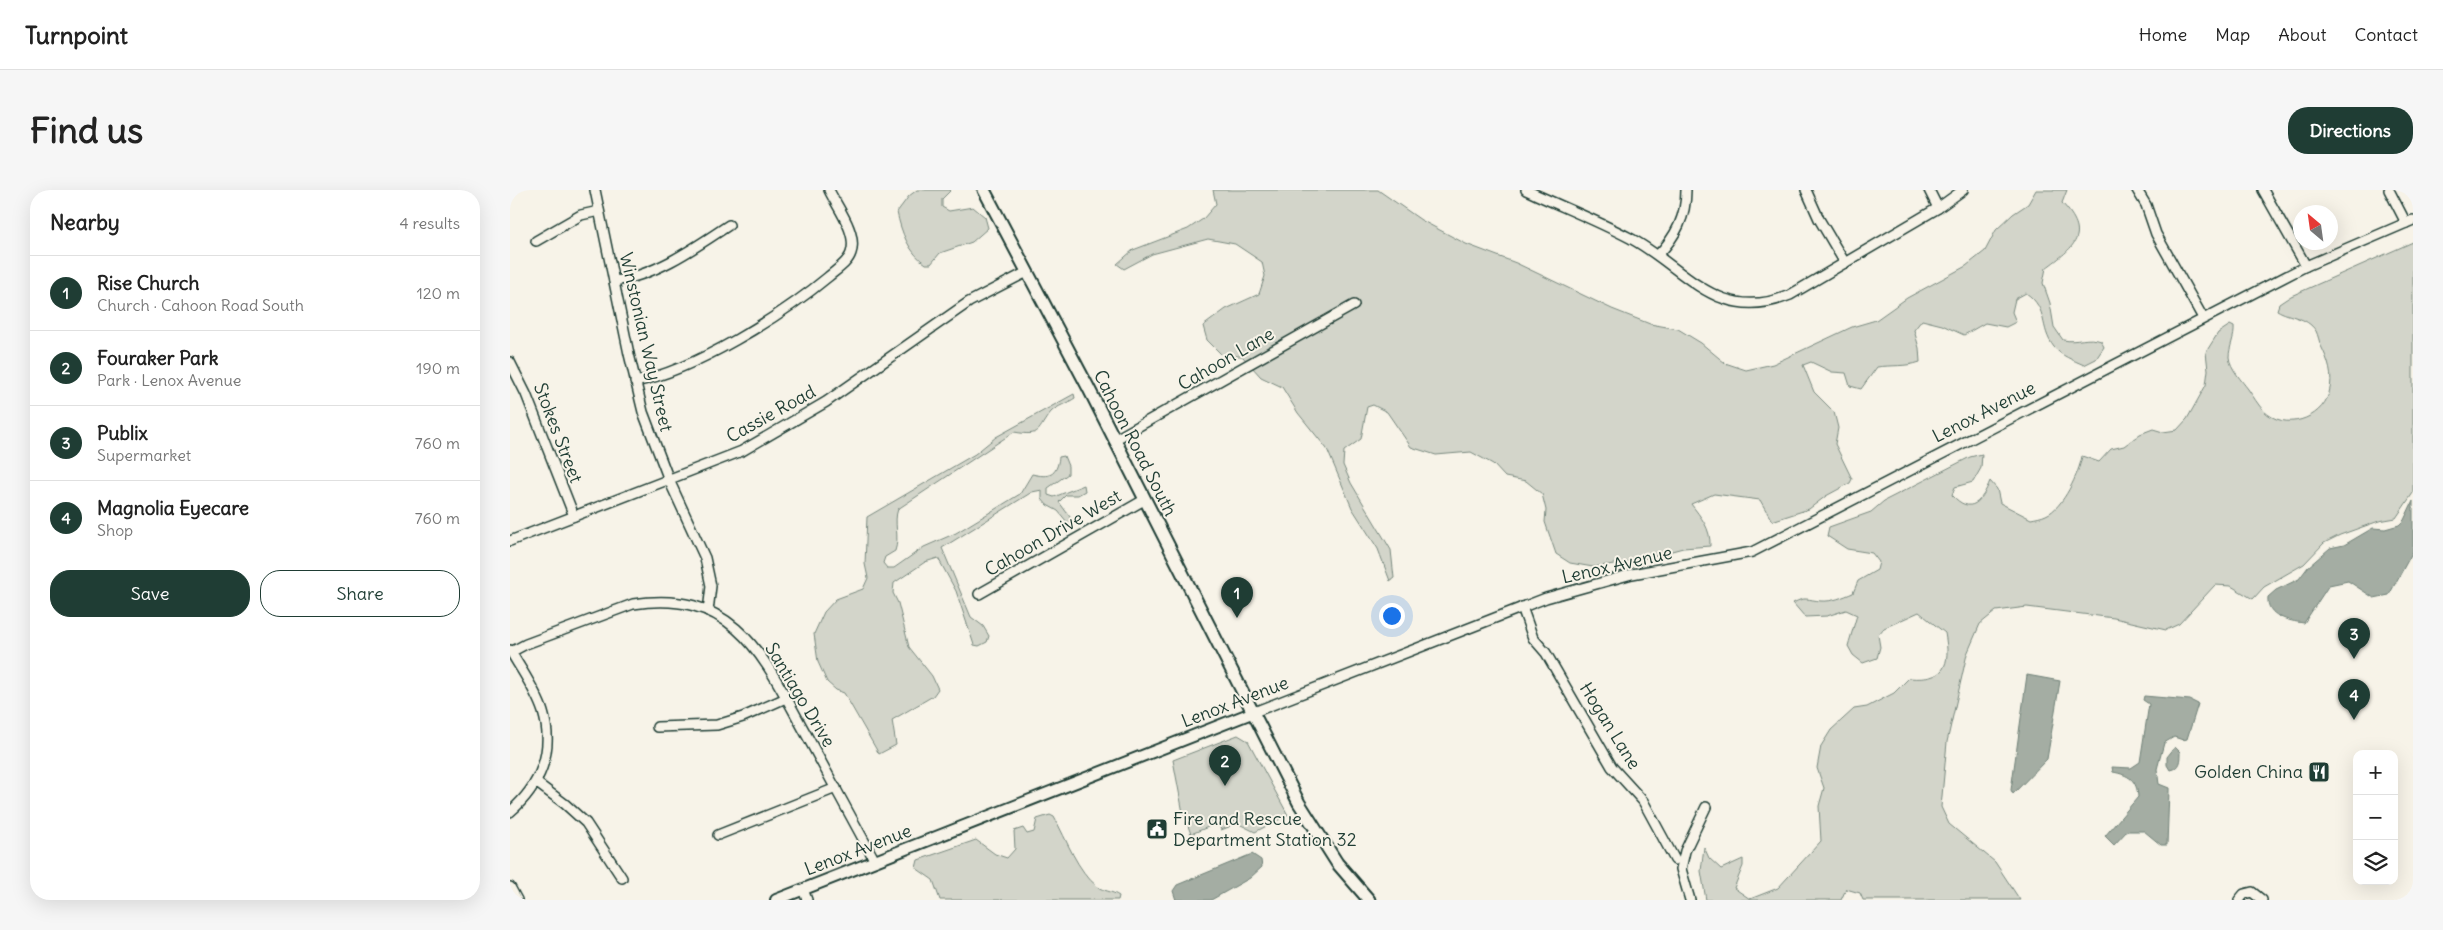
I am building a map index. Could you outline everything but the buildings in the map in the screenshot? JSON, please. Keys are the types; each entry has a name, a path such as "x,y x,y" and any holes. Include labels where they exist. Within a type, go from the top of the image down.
{"main road":[{"name":"Cahoon Road South","path":"984,190 1254,712 1299,803 1322,842 1342,870 1369,900"}],"street":[{"name":"Winstonian Way Street","path":"595,190 635,382 646,421 668,480 705,558 711,586 708,611"},
{"path":"635,382 654,377 689,362 760,325 819,284 851,254 854,243 829,190"},
{"path":"1658,255 1676,233 1682,219 1686,190"},
{"path":"1806,190 1819,219 1845,263"},
{"path":"1929,190 1938,208"},
{"path":"1530,191 1630,238 1658,255 1698,287 1719,298 1741,302 1763,302 1784,297 1845,263 1938,208 1962,190"},
{"path":"2138,190 2146,205 2156,234 2203,318"},
{"path":"2264,190 2306,266"},
{"path":"2389,190 2409,222"},
{"path":"536,241 581,215 599,211"},
{"name":"Lenox Avenue","path":"776,900 1522,607 1599,582 1752,552 2306,266 2409,222"},
{"path":"614,281 630,278 664,263 729,225"},
{"name":"Cassie Road","path":"510,541 742,450 789,425 869,374 968,302 1027,272"},
{"name":"Cahoon Lane","path":"1114,440 1354,305"},
{"name":"Stokes Street","path":"510,362 526,394 574,516"},
{"name":"Cahoon Drive West","path":"979,594 1144,500"},
{"name":"Santiago Drive","path":"510,651 633,604 661,602 691,606 708,611 737,630 769,666 875,861"},
{"name":"Hogan Lane","path":"1522,607 1533,638 1546,653 1612,768 1643,801 1675,860"},
{"path":"510,651 538,702 546,727 546,752 537,783 510,812"},
{"path":"657,728 726,722 786,698"},
{"path":"537,783 566,804 586,823 622,878"},
{"path":"718,834 836,788"},
{"path":"1690,900 1681,869 1685,851 1706,806"},
{"path":"510,887 517,900"},
{"path":"803,889 808,900"},
{"path":"2238,900 2244,894 2252,892 2262,900"}],"shaded area":[{"path":"917,190 951,190 942,199 942,207 949,211 973,207 985,217 988,228 972,242 940,253 931,264 926,264 910,248 897,212 909,196"},
{"path":"1213,190 1378,190 1421,220 1466,244 1516,263 1612,309 1650,324 1678,329 1701,343 1725,363 1746,370 1773,364 1852,327 1876,320 1907,298 1966,266 1985,251 1996,230 2013,214 2028,204 2036,190 2067,190 2062,203 2076,224 2078,232 2076,240 2065,253 2046,268 2043,283 2050,303 2054,327 2063,340 2096,340 2101,341 2104,347 2096,359 2084,365 2060,353 2049,340 2038,306 2026,293 2015,299 2012,312 2016,322 2006,327 1985,323 1964,335 1942,325 1922,320 1914,330 1919,348 1920,362 1877,367 1861,389 1850,386 1846,373 1832,372 1811,362 1803,365 1814,392 1834,412 1838,428 1835,444 1852,479 1850,483 1826,496 1809,509 1772,521 1760,500 1714,494 1691,504 1707,529 1710,546 1683,548 1635,561 1593,567 1570,563 1556,554 1545,522 1546,510 1542,494 1526,481 1505,477 1493,464 1471,452 1436,455 1411,447 1387,412 1373,405 1367,407 1361,439 1344,451 1343,465 1351,483 1391,550 1394,578 1390,581 1378,549 1352,508 1327,449 1298,413 1282,387 1261,377 1242,356 1223,356 1207,340 1203,326 1226,309 1259,294 1265,276 1262,262 1235,244 1208,239 1152,254 1124,269 1117,264 1133,250 1188,229 1203,219 1216,204"},
{"path":"2413,242 2413,493 2396,518 2379,521 2324,543 2304,564 2264,587 2253,599 2231,586 2215,585 2179,624 2166,630 2114,618 2027,607 1996,611 1980,624 1967,654 1947,742 1941,807 1949,824 1995,862 2020,900 1863,900 1860,893 1846,889 1841,900 1706,900 1701,871 1704,847 1709,858 1721,869 1743,859 1743,866 1734,888 1750,899 1778,888 1821,841 1819,806 1824,788 1817,768 1821,746 1831,730 1854,709 1867,707 1894,693 1909,678 1931,677 1938,674 1946,663 1947,645 1945,633 1919,612 1884,628 1878,635 1880,647 1877,658 1863,663 1853,655 1848,646 1857,615 1846,610 1827,616 1805,617 1793,603 1804,599 1833,600 1853,593 1858,581 1877,570 1879,562 1872,553 1847,549 1827,536 1829,527 1871,512 1884,501 1970,457 1982,454 1981,468 1973,482 1955,487 1952,495 1959,501 1970,505 1979,500 1990,481 1997,489 2000,503 2031,519 2046,515 2064,498 2078,471 2082,456 2099,462 2111,449 2124,446 2140,434 2153,429 2163,432 2177,430 2187,419 2206,385 2208,370 2206,352 2218,333 2230,325 2234,327 2234,331 2229,353 2230,361 2262,409 2272,417 2281,420 2301,420 2310,416 2325,402 2329,393 2331,374 2328,363 2317,333 2312,326 2303,320 2277,310 2279,304 2291,296"},
{"path":"1074,394 1075,398 1051,412 1038,431 1030,434 1014,432 898,509 895,551 885,557 883,563 887,568 894,568 924,547 956,533 1020,494 1032,474 1043,476 1051,474 1056,468 1059,457 1064,456 1068,466 1068,474 1048,488 1048,495 1054,497 1084,485 1085,491 1078,495 1066,495 1059,502 1070,517 1072,528 1058,511 1047,505 1042,499 1042,490 1032,492 942,548 971,617 983,626 989,636 987,642 979,646 974,645 956,591 938,558 925,562 894,583 893,593 898,603 909,647 932,676 938,689 933,696 892,720 896,745 879,754 844,693 836,690 827,682 818,662 814,634 824,612 836,599 863,589 868,578 865,564 867,517 975,454 996,437"},
{"path":"2413,501 2413,551 2389,595 2374,598 2348,581 2329,585 2304,623 2285,619 2274,613 2268,603 2268,597 2276,590 2299,579 2308,567 2330,548 2344,545 2373,528 2385,529 2399,525 2404,520"},
{"path":"2027,675 2060,681 2047,759 2013,794 2011,790"},
{"path":"2144,696 2190,700 2198,704 2187,739 2183,740 2174,737 2164,743 2157,769 2159,784 2169,788 2167,845 2161,845 2144,831 2127,831 2114,845 2105,836 2138,797 2134,782 2124,775 2113,772 2112,767 2131,768 2140,762 2149,704 2143,700"},
{"path":"1238,735 1248,741 1288,815 1255,832 1233,821 1229,827 1221,830 1218,823 1191,834 1183,813 1173,760"},
{"path":"2175,747 2180,752 2178,766 2170,770 2167,765 2167,757"},
{"path":"1050,815 1054,817 1084,873 1098,887 1119,896 1118,900 940,900 933,880 916,868 918,860 976,840 995,854 1007,858 1015,849 1014,831 1023,828 1027,834 1034,832 1037,819"},
{"path":"1252,854 1261,860 1262,867 1250,878 1211,900 1176,900 1173,891 1177,885"}],"place":[{"name":"Rise Church","path":"1237,618"},
{"name":"Publix","path":"2354,659"},
{"name":"Magnolia Eyecare","path":"2354,720"},
{"name":"Golden China","path":"2319,772"},
{"name":"Fouraker Park","path":"1225,786"},
{"name":"Fire and Rescue Department Station 32","path":"1157,829"}]}
